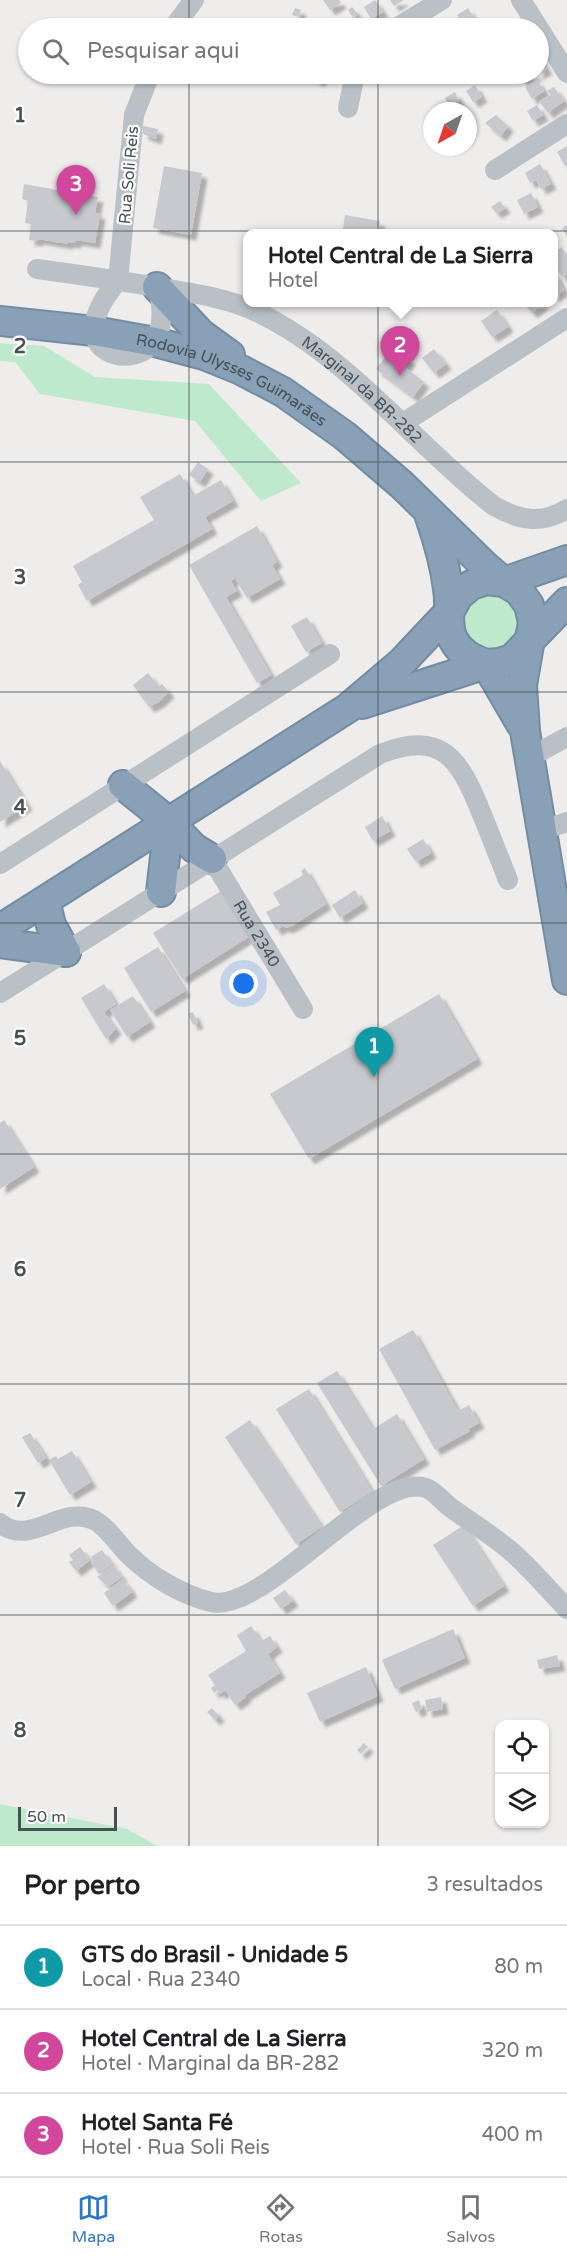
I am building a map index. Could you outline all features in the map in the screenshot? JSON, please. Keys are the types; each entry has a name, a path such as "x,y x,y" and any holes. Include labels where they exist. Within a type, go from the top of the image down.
{"highway":[{"path":"157,287 201,334 283,392"},
{"name":"Rodovia Ulysses Guimarães","path":"0,321 60,327 98,340 155,342 204,355 241,370 283,392 374,460 504,582 519,591 529,605 533,622 522,685 527,744"},
{"name":"Rodovia Ulysses Guimarães","path":"428,512 441,551 453,639 461,651 472,659 486,664"},
{"path":"0,929 348,708 401,663 450,611 458,596 471,585 487,580 504,582 567,560"},
{"path":"348,708 486,664 512,659 567,602"},
{"path":"486,664 505,693 527,744 554,826 567,980"},
{"path":"123,785 169,822 194,848 212,859"},
{"path":"161,892 169,822"},
{"path":"125,850 145,868 161,892"},
{"path":"45,901 51,925 66,952"},
{"path":"0,943 66,952"}],"street":[{"path":"180,18 194,0"},
{"path":"412,18 442,0"},
{"path":"521,0 532,18"},
{"path":"549,44 567,73"},
{"name":"Rua Soli Reis","path":"118,280 134,115 146,84"},
{"path":"348,108 353,84"},
{"path":"495,170 567,124"},
{"name":"Marginal da BR-282","path":"37,268 157,287 226,300 243,306"},
{"path":"98,340 97,315 106,296 118,280"},
{"path":"155,342 163,318 157,287"},
{"name":"Marginal da BR-282","path":"245,307 286,327 344,370 494,506 508,514 527,520 545,519 567,509"},
{"path":"403,423 567,318"},
{"path":"0,864 330,654"},
{"path":"527,744 567,737"},
{"path":"0,993 380,754 400,746 417,744 435,748 453,759 467,778 508,880"},
{"name":"Rua 2340","path":"212,859 303,1009"},
{"path":"0,1523 11,1530 30,1531 66,1516 82,1516 96,1521 151,1574 182,1590 213,1602 234,1600 257,1589 356,1516 392,1493 412,1486 428,1489 515,1555 567,1609"}],"green space":[{"path":"0,343 44,346 95,377 209,384 301,483 261,501 195,421 40,394 15,362 0,361"},
{"path":"489,590 516,603 521,633 499,653 464,641 463,604"},
{"path":"0,1804 127,1829 157,1846 0,1846"}],"building":[{"path":"323,0 339,0 341,3 330,10"},
{"path":"375,0 383,12 370,18 364,7"},
{"path":"390,0 404,0 394,6"},
{"path":"352,7 358,14 353,18 348,10"},
{"path":"295,8 301,10 299,17 292,15"},
{"path":"468,8 474,18 459,18 457,15"},
{"path":"530,84 540,84 544,91 532,99 525,87"},
{"path":"475,85 482,97 473,102 466,91"},
{"path":"554,87 564,101 548,113 539,101 551,95 547,91"},
{"path":"455,92 459,101 448,102 445,98"},
{"path":"537,105 543,115 533,121 527,111"},
{"path":"496,115 508,126 501,136 485,123"},
{"path":"143,126 158,129 156,139 143,134"},
{"path":"567,146 567,165 565,166 557,152"},
{"path":"540,164 551,184 541,189 536,180 530,183 525,173"},
{"path":"164,166 202,173 191,235 153,228"},
{"path":"24,184 98,197 95,213 100,214 95,243 76,240 76,243 68,242 68,244 38,239 37,241 29,240 31,224 25,223 28,201 22,199"},
{"path":"531,193 538,207 524,214 517,200"},
{"path":"500,201 505,208 496,213 491,207"},
{"path":"345,215 380,221 379,229 343,229"},
{"path":"567,225 567,237 562,228"},
{"path":"562,247 567,255 567,274 562,277 558,271 558,250"},
{"path":"558,279 564,290 558,294"},
{"path":"527,307 539,307 532,313"},
{"path":"497,310 508,327 492,337 481,321"},
{"path":"393,347 410,360 405,367 424,382 413,397 376,369"},
{"path":"434,349 446,364 434,373 422,358"},
{"path":"198,462 208,469 200,482 189,475"},
{"path":"180,474 193,496 221,480 233,501 205,517 212,529 87,601 78,585 82,582 73,566 154,520 140,497"},
{"path":"257,526 277,562 272,565 280,579 247,598 235,578 231,581 237,591 226,597 271,675 257,683 189,565"},
{"path":"307,617 322,643 306,652 291,626"},
{"path":"148,673 159,687 162,684 169,692 159,702 149,707 133,685"},
{"path":"0,761 27,805 0,822"},
{"path":"382,816 390,831 373,841 365,827"},
{"path":"423,839 431,853 416,862 407,849"},
{"path":"305,868 326,904 292,926 286,928 284,926 276,930 266,912 280,905 273,893 303,875 301,871"},
{"path":"355,890 363,903 340,918 332,905"},
{"path":"221,891 250,936 182,979 153,933"},
{"path":"158,947 185,991 151,1012 124,968"},
{"path":"104,984 116,1004 104,1012 116,1029 106,1039 81,998"},
{"path":"439,994 477,1059 309,1159 270,1094"},
{"path":"133,996 150,1022 127,1037 110,1010"},
{"path":"193,1012 198,1023 193,1025 188,1014"},
{"path":"4,1120 34,1167 0,1189 0,1123"},
{"path":"413,1330 458,1411 469,1405 479,1423 468,1429 470,1431 435,1450 379,1349"},
{"path":"337,1371 373,1429 397,1414 424,1459 381,1486 317,1383"},
{"path":"309,1389 372,1491 340,1512 276,1409"},
{"path":"250,1420 322,1527 296,1544 225,1437"},
{"path":"30,1433 46,1458 38,1463 22,1437"},
{"path":"72,1451 91,1482 70,1495 49,1460 56,1456 58,1459"},
{"path":"464,1525 504,1586 473,1606 433,1545"},
{"path":"80,1547 90,1560 76,1571 69,1562 73,1560 69,1555"},
{"path":"102,1550 112,1564 99,1574 91,1563 93,1561 91,1557"},
{"path":"113,1565 122,1577 108,1587 97,1577"},
{"path":"123,1579 132,1592 113,1606 104,1593"},
{"path":"285,1590 293,1601 281,1609 273,1598"},
{"path":"251,1626 261,1641 270,1636 277,1647 268,1654 280,1673 245,1695 246,1697 235,1705 226,1691 237,1683 220,1694 218,1690 214,1693 211,1688 215,1685 208,1675 246,1651 237,1635"},
{"path":"453,1629 465,1658 395,1689 382,1660"},
{"path":"557,1655 560,1666 539,1669 537,1660"},
{"path":"366,1667 378,1696 320,1722 307,1693"},
{"path":"441,1697 443,1709 427,1712 425,1700"},
{"path":"419,1700 422,1709 416,1712 412,1703"},
{"path":"212,1708 219,1716 215,1720 207,1712"},
{"path":"364,1743 368,1747 361,1754 357,1750"}],"place":[{"name":"Hotel Santa Fé","path":"76,215"},
{"name":"Hotel Central de La Sierra","path":"400,376"},
{"name":"GTS do Brasil - Unidade 5","path":"374,1077"}]}
